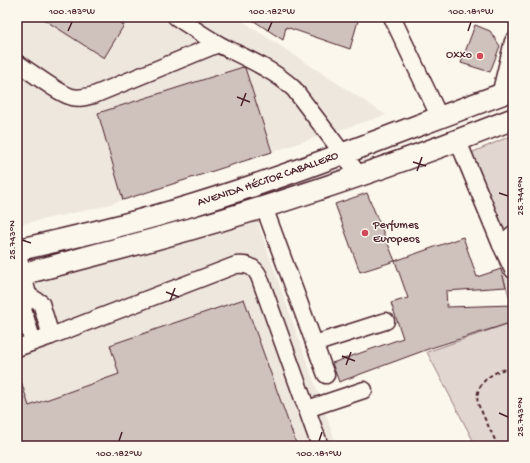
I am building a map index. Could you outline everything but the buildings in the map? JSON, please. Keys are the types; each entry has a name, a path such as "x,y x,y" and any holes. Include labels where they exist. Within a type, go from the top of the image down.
{"main road":[{"name":"AVENIDA HÉCTOR CABALLERO","path":"17,250 105,230 194,205 343,155 506,93"},
{"name":"AVENIDA HÉCTOR CABALLERO","path":"20,274 176,234 264,207 458,141 513,119"}],"lane":[{"path":"176,17 218,44 285,80 294,89 359,175"},
{"path":"392,17 440,118"},
{"path":"506,93 513,41"},
{"path":"17,63 62,93 72,97 82,98 94,95 218,44"},
{"path":"458,141 501,245 513,270"},
{"path":"264,207 326,375"},
{"path":"501,245 513,234"},
{"path":"17,250 20,274 28,295 41,303 51,336"},
{"path":"17,348 236,265 243,264 251,266 256,270 259,276 320,446"},
{"path":"28,295 23,309 33,342"},
{"path":"314,344 386,321"},
{"path":"306,409 364,390"}],"path":[{"path":"498,446 478,404 478,394 481,385 491,375 501,370 513,368"}],"shaded area":[{"path":"17,17 236,17 386,115 101,207 17,225"},
{"path":"513,135 513,309 466,155"},
{"path":"254,213 337,446 17,446 17,272"},
{"path":"513,322 513,446 476,446 427,352"}],"place":[{"name":"Oxxo","path":"480,56"},
{"name":"Perfumes Europeos","path":"365,233"}]}
